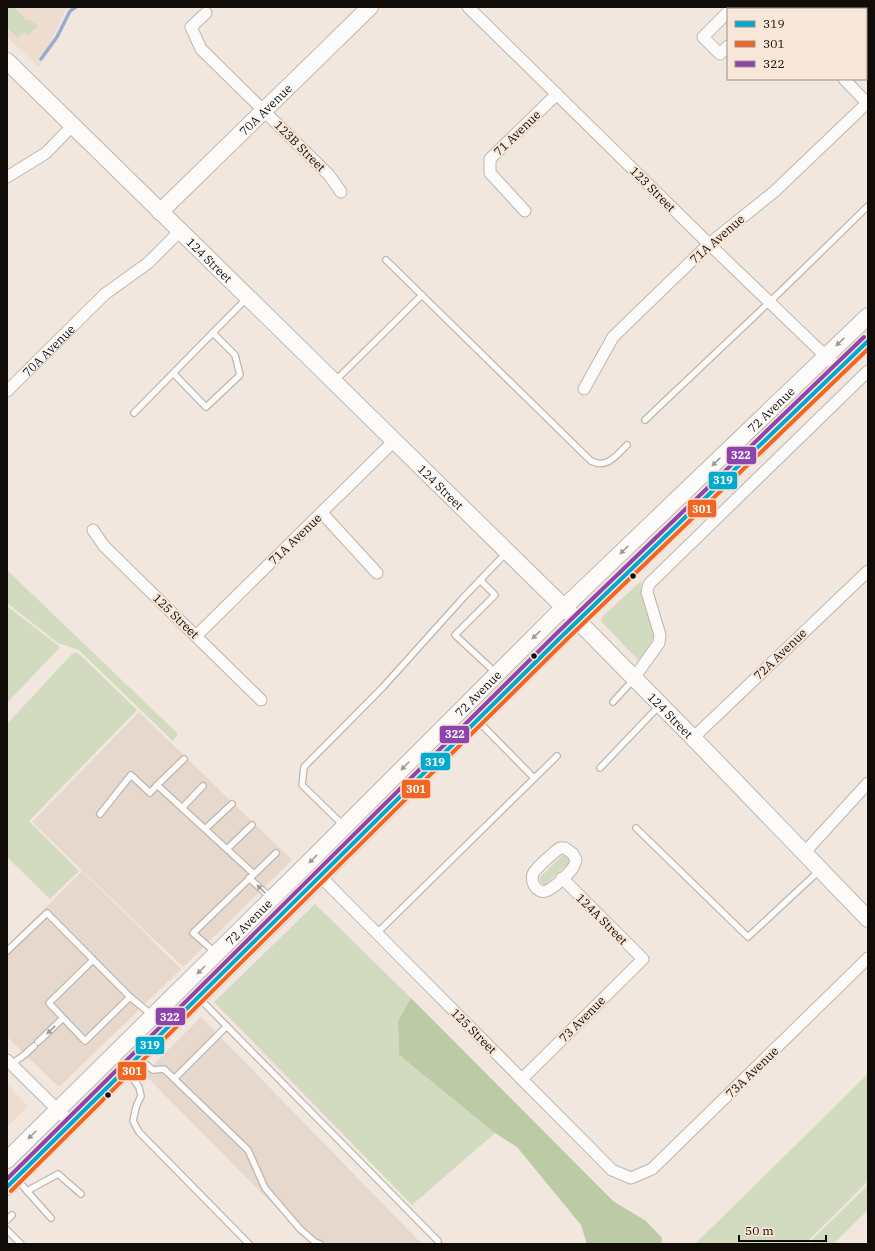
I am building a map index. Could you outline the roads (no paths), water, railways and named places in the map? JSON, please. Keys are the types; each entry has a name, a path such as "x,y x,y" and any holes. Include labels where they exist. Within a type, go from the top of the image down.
{"main road":[{"name":"70A Avenue","path":"160,212 370,7"},
{"name":"124 Street","path":"7,61 578,621 868,919"},
{"name":"72 Avenue","path":"7,1160 154,1017 564,608 868,316"},
{"name":"72 Avenue","path":"11,1182 126,1070 578,621 868,341"}],"street":[{"name":"123 Street","path":"468,7 709,244 839,369"},
{"name":"123B Street","path":"206,13 192,27 201,49 329,175 341,192"},
{"path":"727,13 703,37 720,54 727,47"},
{"path":"845,80 866,108"},
{"name":"71 Avenue","path":"525,211 490,173 490,159 557,94"},
{"name":"71A Avenue","path":"584,389 613,337 709,244 775,191 866,108"},
{"path":"7,177 46,153 73,126"},
{"name":"70A Avenue","path":"7,391 104,294 148,264 180,231"},
{"path":"634,678 659,643 660,636 647,592 649,584 868,371"},
{"name":"71A Avenue","path":"196,636 394,441"},
{"path":"322,513 377,573"},
{"name":"125 Street","path":"93,530 104,546 261,700"},
{"name":"72A Avenue","path":"693,738 868,571"},
{"path":"804,853 868,783"},
{"name":"125 Street","path":"321,877 612,1170 631,1178"},
{"name":"124A Street","path":"562,878 643,960"},
{"name":"73A Avenue","path":"631,1178 652,1169 868,958"},
{"name":"73 Avenue","path":"522,1079 643,960"},
{"path":"9,1062 71,1123"}],"lane":[{"path":"646,420 868,206"},
{"path":"386,260 591,461 601,464 607,463 627,445"},
{"path":"334,382 422,295"},
{"path":"134,413 248,298"},
{"path":"172,373 206,407 240,375 235,355 213,333"},
{"path":"344,827 302,785 304,767 383,687 507,552"},
{"path":"480,580 495,595 455,634 497,674"},
{"path":"613,702 634,678"},
{"path":"600,768 660,705"},
{"path":"477,721 534,778"},
{"path":"377,933 557,756"},
{"path":"100,814 131,775 150,793 184,759"},
{"path":"157,785 227,849 272,899"},
{"path":"182,808 203,786"},
{"path":"206,830 232,804"},
{"path":"227,849 252,825"},
{"path":"636,828 748,937 820,870"},
{"path":"216,954 193,933 276,853"},
{"path":"7,952 46,913 130,997 154,1017"},
{"path":"93,960 49,1003 85,1041 130,997"},
{"path":"198,998 438,1241"},
{"path":"9,1062 23,1056 63,1018"},
{"path":"174,1079 227,1026"},
{"path":"137,1058 153,1070 164,1069 248,1150 265,1188 300,1229 315,1242 320,1244"},
{"path":"126,1070 139,1087 141,1096 136,1107 133,1121 139,1132 249,1244"},
{"path":"27,1191 58,1174 81,1194"},
{"path":"11,1182 27,1191 51,1218"},
{"path":"7,1220 12,1215"},
{"path":"7,1230 21,1244"}],"waterway":[{"path":"41,59 57,37 70,11 76,7"}]}
